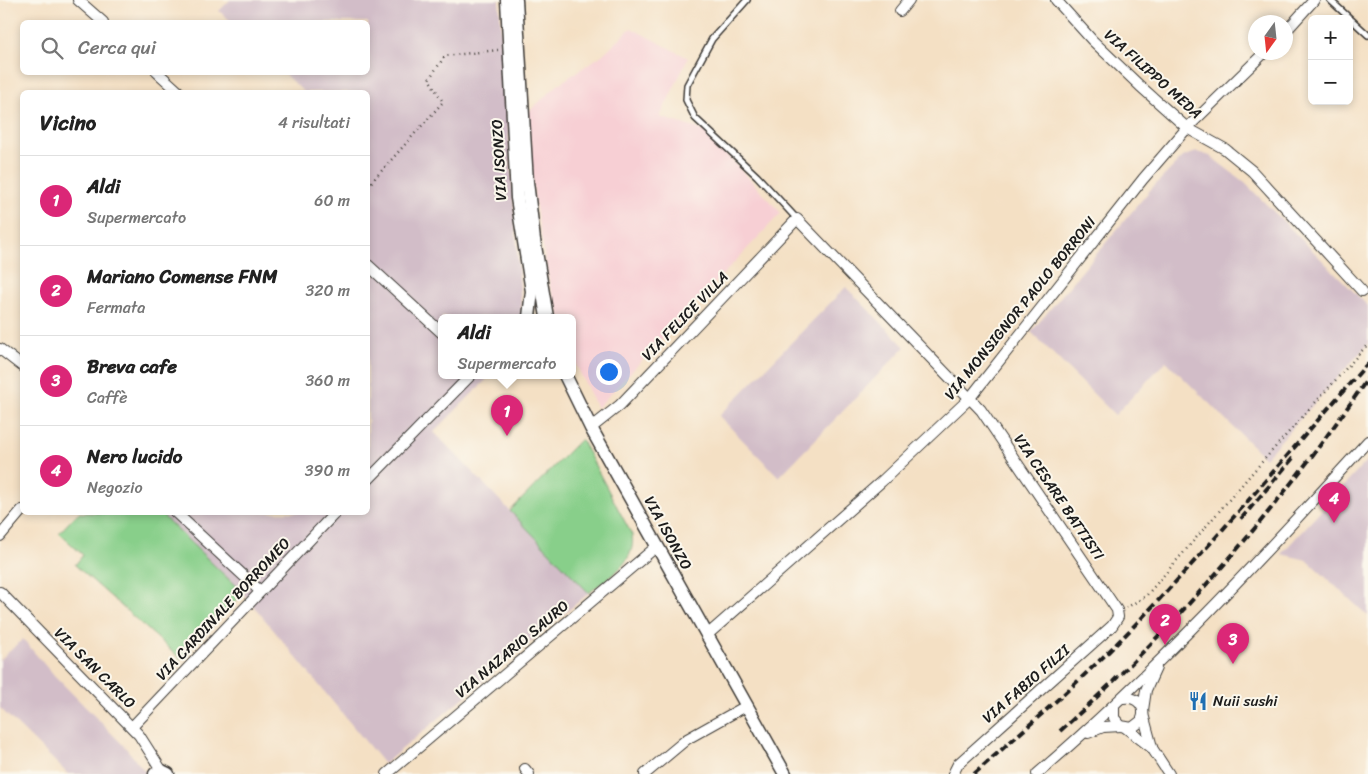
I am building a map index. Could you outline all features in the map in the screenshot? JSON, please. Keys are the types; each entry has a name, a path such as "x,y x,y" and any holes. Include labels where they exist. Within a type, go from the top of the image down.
{"street":[{"path":"78,0 101,20"},
{"name":"VIA ISONZO","path":"507,0 517,198 532,290 530,314"},
{"name":"VIA ISONZO","path":"516,0 528,189 546,314"},
{"path":"900,11 909,0"},
{"name":"VIA FILIPPO MEDA","path":"1056,0 1120,68 1187,128 1225,149 1252,171 1362,292"},
{"path":"1293,23 1314,0"},
{"name":"VIA MONSIGNOR PAOLO BORRONI","path":"706,636 881,482 970,398 1131,194 1187,128 1257,60"},
{"path":"160,75 177,90"},
{"name":"VIA CESARE BATTISTI","path":"797,220 984,414 1118,615"},
{"name":"VIA FELICE VILLA","path":"590,428 620,406 797,220"},
{"path":"370,267 438,329"},
{"path":"0,349 20,364"},
{"path":"370,478 467,379"},
{"name":"VIA ISONZO","path":"567,379 590,428 785,774"},
{"path":"1037,774 1123,698 1259,560 1368,441"},
{"path":"0,536 20,512"},
{"path":"179,515 259,590"},
{"name":"VIA CARDINALE BORROMEO","path":"132,727 259,590 333,515"},
{"name":"VIA NAZARIO SAURO","path":"387,774 656,547"},
{"name":"VIA SAN CARLO","path":"0,592 132,727 151,752 162,773"},
{"name":"VIA FABIO FILZI","path":"952,774 958,764 1112,626 1118,615"},
{"path":"1082,736 1103,728 1136,726 1143,712 1146,690 1160,659"},
{"path":"1123,698 1135,699 1143,712 1152,748 1169,774"},
{"path":"645,774 680,743 746,706"},
{"path":"1114,707 1114,718 1152,748"}],"lane":[{"path":"747,0 712,39 687,85 686,100 695,118 757,176 797,220"},
{"path":"1330,0 1368,34"}],"path":[{"path":"370,184 443,102 429,79 446,56 510,49"},
{"path":"1118,615 1146,596 1253,472 1368,344"}],"shaded area":[{"path":"230,0 499,0 522,314 438,314 438,379 487,379 434,432 589,593 384,764 243,593 162,515 370,515 370,281 381,269 370,258 370,90 302,90 285,75 370,75 370,20 230,20 219,11"},
{"path":"631,28 688,58 660,117 705,131 781,213 597,408 576,364 576,314 559,314 550,287 534,197 527,113 559,84 602,55"},
{"path":"1197,152 1210,156 1244,182 1368,306 1368,344 1265,458 1166,361 1115,415 1031,332 1151,189 1184,156"},
{"path":"846,287 905,347 779,477 719,416"},
{"path":"1368,460 1368,616 1307,560 1281,554"},
{"path":"23,639 49,670 125,747 147,774 68,774 0,708 0,660"}],"green space":[{"path":"581,439 632,535 630,554 626,561 589,593 510,511"},
{"path":"76,515 162,515 243,593 181,659 75,565 83,555 59,533"}],"railway":[{"path":"974,774 1075,684 1133,627 1223,529 1368,363"},
{"path":"1060,731 1145,650 1225,564 1299,473 1368,378"},
{"path":"1241,519 1293,458"}],"place":[{"name":"Aldi","path":"507,436"},
{"name":"Nero lucido","path":"1334,523"},
{"name":"Mariano Comense FNM","path":"1165,645"},
{"name":"Breva cafe","path":"1233,664"},
{"name":"Nuii sushi","path":"1198,701"}]}
